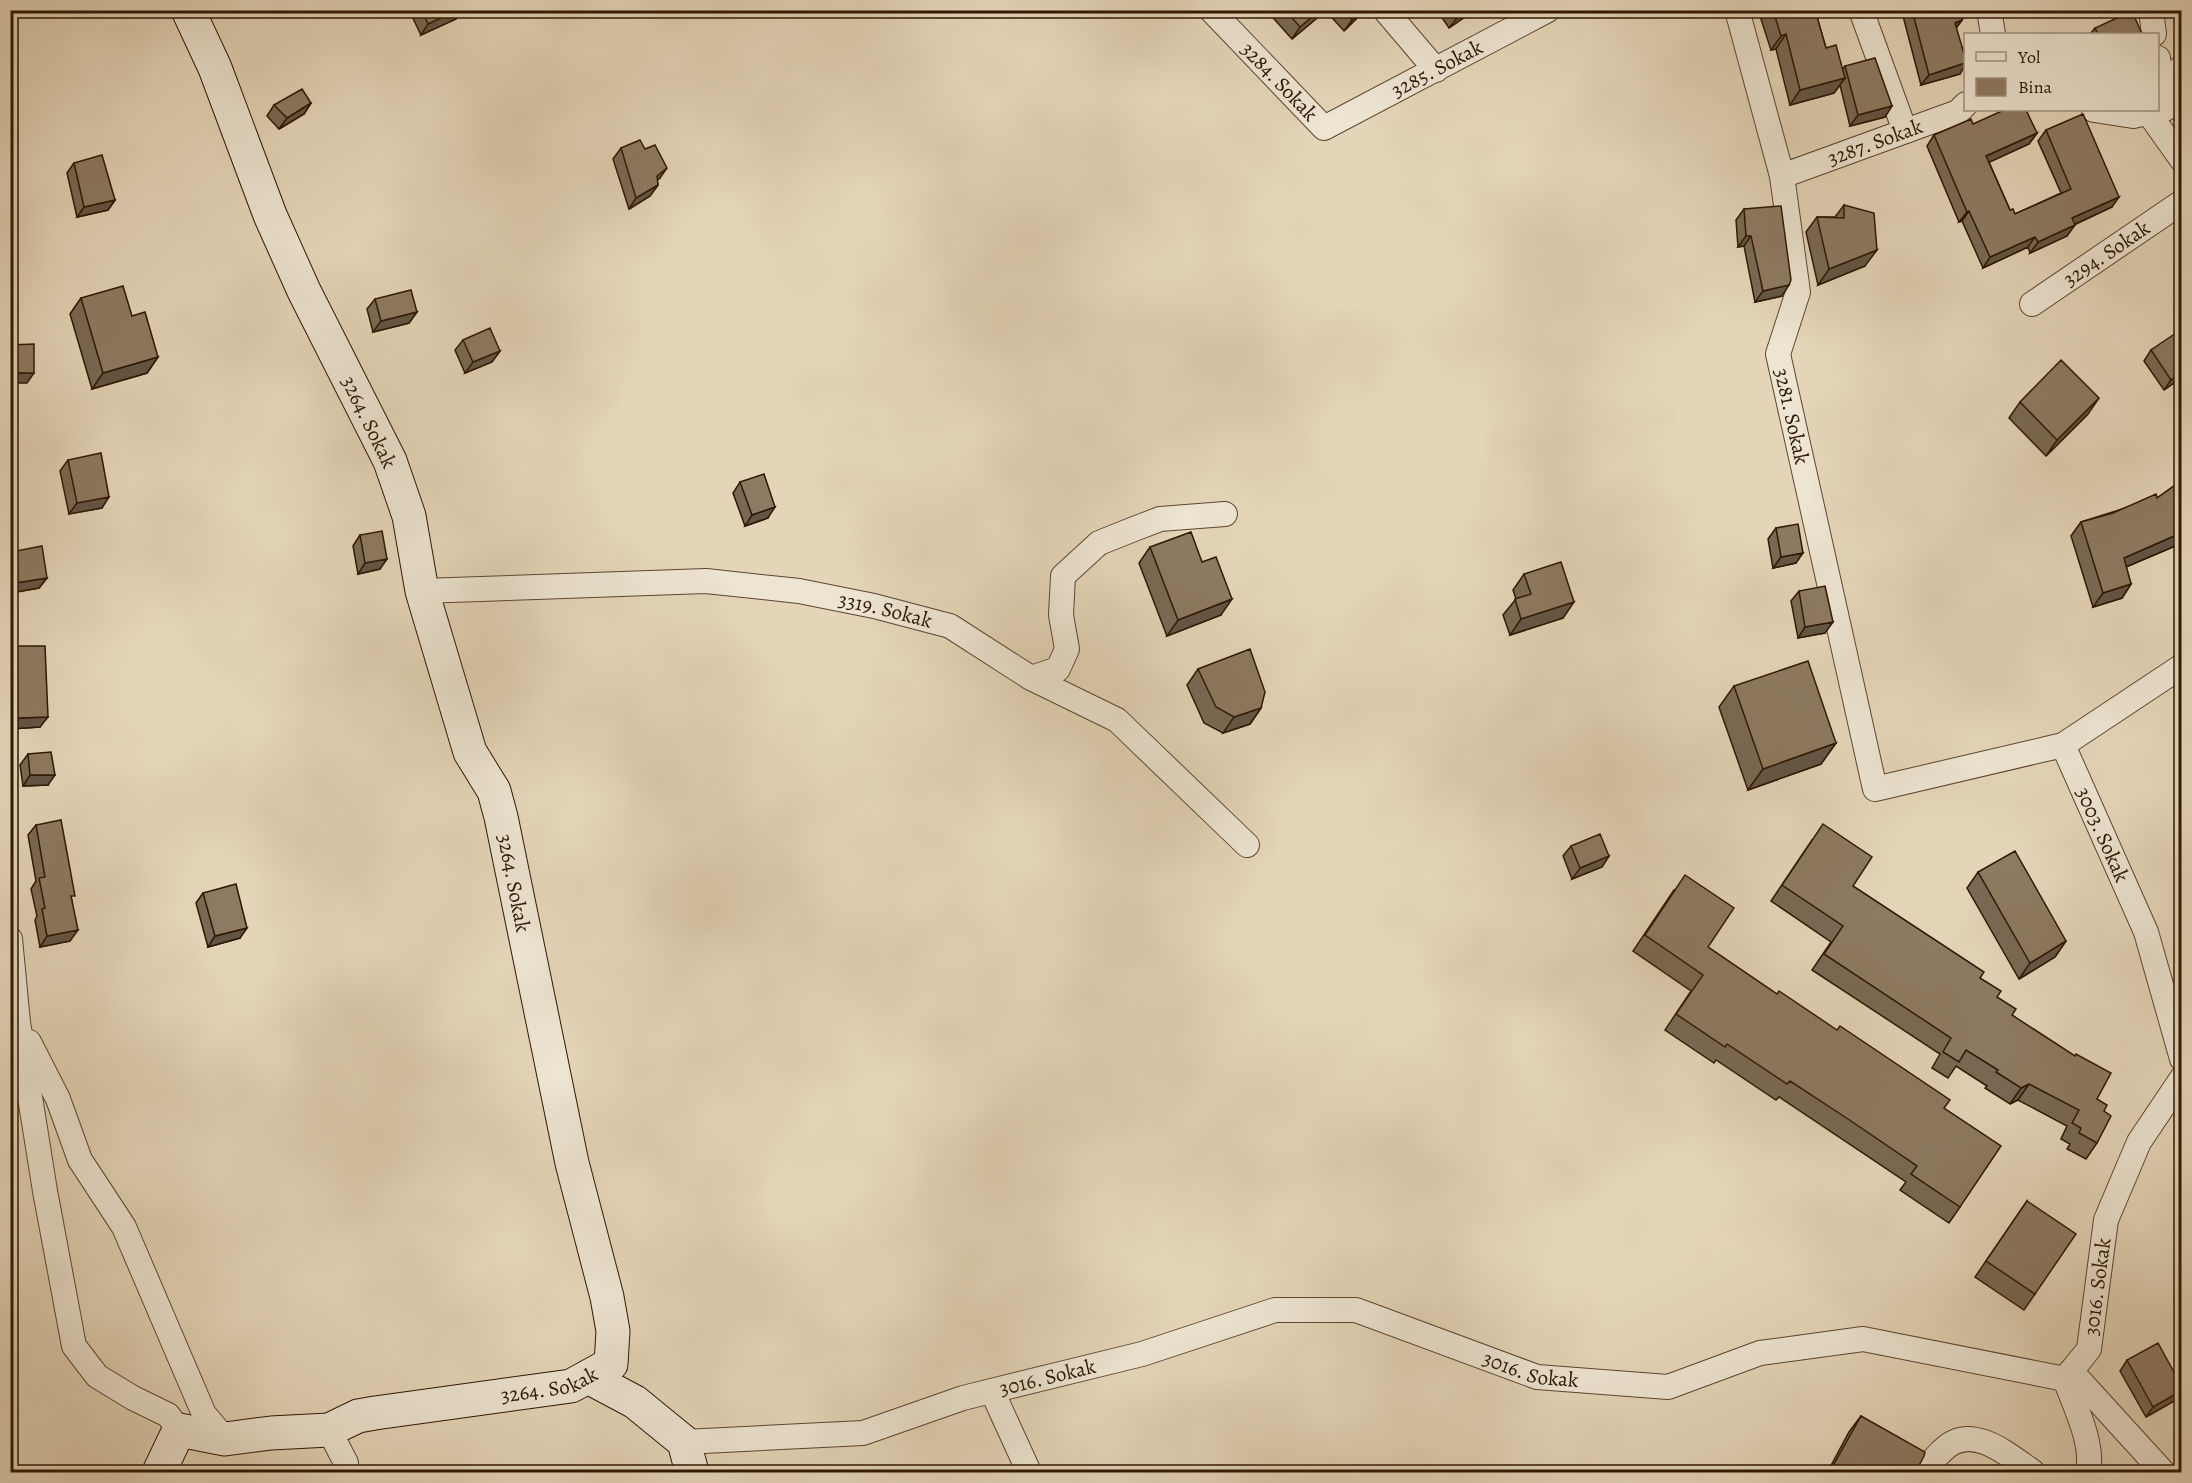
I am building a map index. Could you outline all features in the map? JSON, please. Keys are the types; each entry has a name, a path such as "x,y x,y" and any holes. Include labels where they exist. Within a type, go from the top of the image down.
{"street":[{"name":"3264. Sokak","path":"179,1431 225,1439 271,1433 328,1430 358,1416 571,1386 611,1364 613,1331 607,1297 572,1163 494,791 470,752 422,591 410,516 390,461 304,291 270,215 215,68 188,10"},
{"name":"3284. Sokak","path":"1211,10 1324,128"},
{"path":"1384,10 1436,70"},
{"name":"3285. Sokak","path":"1324,128 1548,10"},
{"name":"3281. Sokak","path":"1737,10 1782,176 1798,292 1778,354 1875,789 2063,746"},
{"path":"1861,10 1905,131"},
{"path":"1989,10 1993,33"},
{"path":"2151,10 2154,33"},
{"path":"2161,86 2181,67"},
{"path":"2159,72 2165,109 2159,110"},
{"name":"3287. Sokak","path":"1782,176 1958,112 1964,105"},
{"path":"2100,111 2133,116 2154,111"},
{"path":"2148,112 2181,160"},
{"name":"3294. Sokak","path":"2032,304 2181,202"},
{"path":"1031,678 1058,669 1067,649 1060,615 1063,576 1099,543 1160,519 1225,514"},
{"name":"3319. Sokak","path":"422,591 706,581 800,591 874,606 950,626 1031,678 1117,720 1247,846"},
{"path":"2063,746 2181,666"},
{"name":"3003. Sokak","path":"2063,746 2146,932 2181,1059"},
{"path":"10,939 18,1022 45,1191 74,1347 97,1376 133,1398 168,1415 179,1431 159,1473"},
{"path":"18,1022 58,1099 80,1160 124,1227 204,1414 225,1439"},
{"name":"3016. Sokak","path":"688,1457 862,1433 963,1398 1142,1353 1275,1310 1356,1310 1537,1377 1668,1387 1760,1353 1863,1340 2068,1375 2089,1349 2106,1220 2139,1142 2181,1078"},
{"path":"2068,1375 2085,1436 2089,1460 2088,1473"},
{"path":"2068,1375 2163,1473"},
{"path":"588,1377 635,1402 688,1457"},
{"path":"992,1391 1029,1473"},
{"path":"328,1430 346,1464 346,1473"},
{"path":"1927,1473 1930,1462 1951,1442 1976,1438 2010,1456 2033,1473"}],"building":[{"path":"422,10 457,10 428,24"},
{"path":"1285,10 1320,10 1300,27"},
{"path":"1343,10 1362,10 1352,20"},
{"path":"1452,10 1467,10 1457,18"},
{"path":"1773,10 1815,10 1826,48 1836,45 1845,78 1800,90 1786,34 1781,36"},
{"path":"1912,10 1959,10 1962,20 1955,23 1964,54 1964,63 1929,75"},
{"path":"2132,11 2142,33 2098,33 2095,28"},
{"path":"1875,58 1892,106 1858,115 1845,66"},
{"path":"302,89 311,103 287,118 274,105"},
{"path":"2002,111 2026,111 2037,133 1986,156 2010,210 2013,209 2015,214 2071,189 2046,130 2083,114 2119,197 2072,218 2075,225 2038,242 2035,237 1990,257 1969,211 1967,212 1934,135 1971,119 1973,124"},
{"path":"640,140 645,149 655,145 667,168 657,176 658,185 636,198 621,148"},
{"path":"102,155 115,200 84,207 74,163"},
{"path":"1844,205 1874,213 1877,250 1829,269 1817,217 1844,218"},
{"path":"1781,206 1791,280 1789,285 1763,291 1751,236 1746,236 1744,209"},
{"path":"123,286 132,316 145,312 158,357 103,373 81,298"},
{"path":"411,290 417,312 381,321 375,299"},
{"path":"490,328 500,351 473,362 463,340"},
{"path":"2179,331 2181,335 2181,373 2171,380 2151,350"},
{"path":"34,344 34,373 10,373 10,345"},
{"path":"2061,360 2099,398 2057,440 2020,402"},
{"path":"101,453 109,497 77,503 68,460"},
{"path":"764,474 775,507 752,515 740,482"},
{"path":"2181,481 2181,533 2124,558 2131,584 2103,593 2081,522 2113,513 2156,494 2157,498"},
{"path":"1798,524 1803,553 1781,557 1776,528"},
{"path":"382,531 387,559 365,563 360,535"},
{"path":"1191,532 1202,562 1216,557 1232,599 1178,620 1150,547"},
{"path":"42,546 47,578 15,583 11,552"},
{"path":"1561,562 1574,602 1521,619 1515,599 1531,594 1524,574"},
{"path":"1825,586 1833,622 1805,627 1799,591"},
{"path":"16,646 45,646 48,717 18,718 13,693 16,693"},
{"path":"1250,649 1265,692 1261,708 1234,717 1216,707 1198,669"},
{"path":"1808,661 1836,743 1763,769 1734,686"},
{"path":"51,752 55,775 30,775 28,754"},
{"path":"61,820 75,896 71,896 78,930 47,936 42,909 45,908 39,878 45,877 36,825"},
{"path":"1823,824 1872,857 1853,886 1984,972 1980,978 2001,991 1997,997 2016,1009 2012,1015 2075,1056 2076,1054 2111,1073 2097,1099 2107,1105 2104,1111 2111,1116 2097,1143 2079,1133 2081,1128 2072,1123 2079,1110 2029,1084 2021,1088 1966,1050 1959,1062 1943,1052 1951,1038 1824,954 1843,926 1782,885"},
{"path":"1600,834 1609,856 1580,868 1571,846"},
{"path":"2015,851 2066,941 2030,963 1978,872"},
{"path":"1685,875 1734,908 1708,947 1777,994 1779,991 1837,1030 1840,1026 1950,1100 1944,1108 2001,1146 1960,1207 1911,1174 1917,1166 1848,1119 1790,1081 1787,1084 1727,1044 1725,1047 1676,1014 1703,975 1645,935"},
{"path":"236,884 247,928 215,936 203,893"},
{"path":"2027,1201 2076,1234 2035,1294 1986,1261"},
{"path":"2158,1343 2181,1385 2181,1391 2153,1407 2127,1360"},
{"path":"1861,1416 1925,1452 1915,1473 1848,1473 1834,1464"}]}
